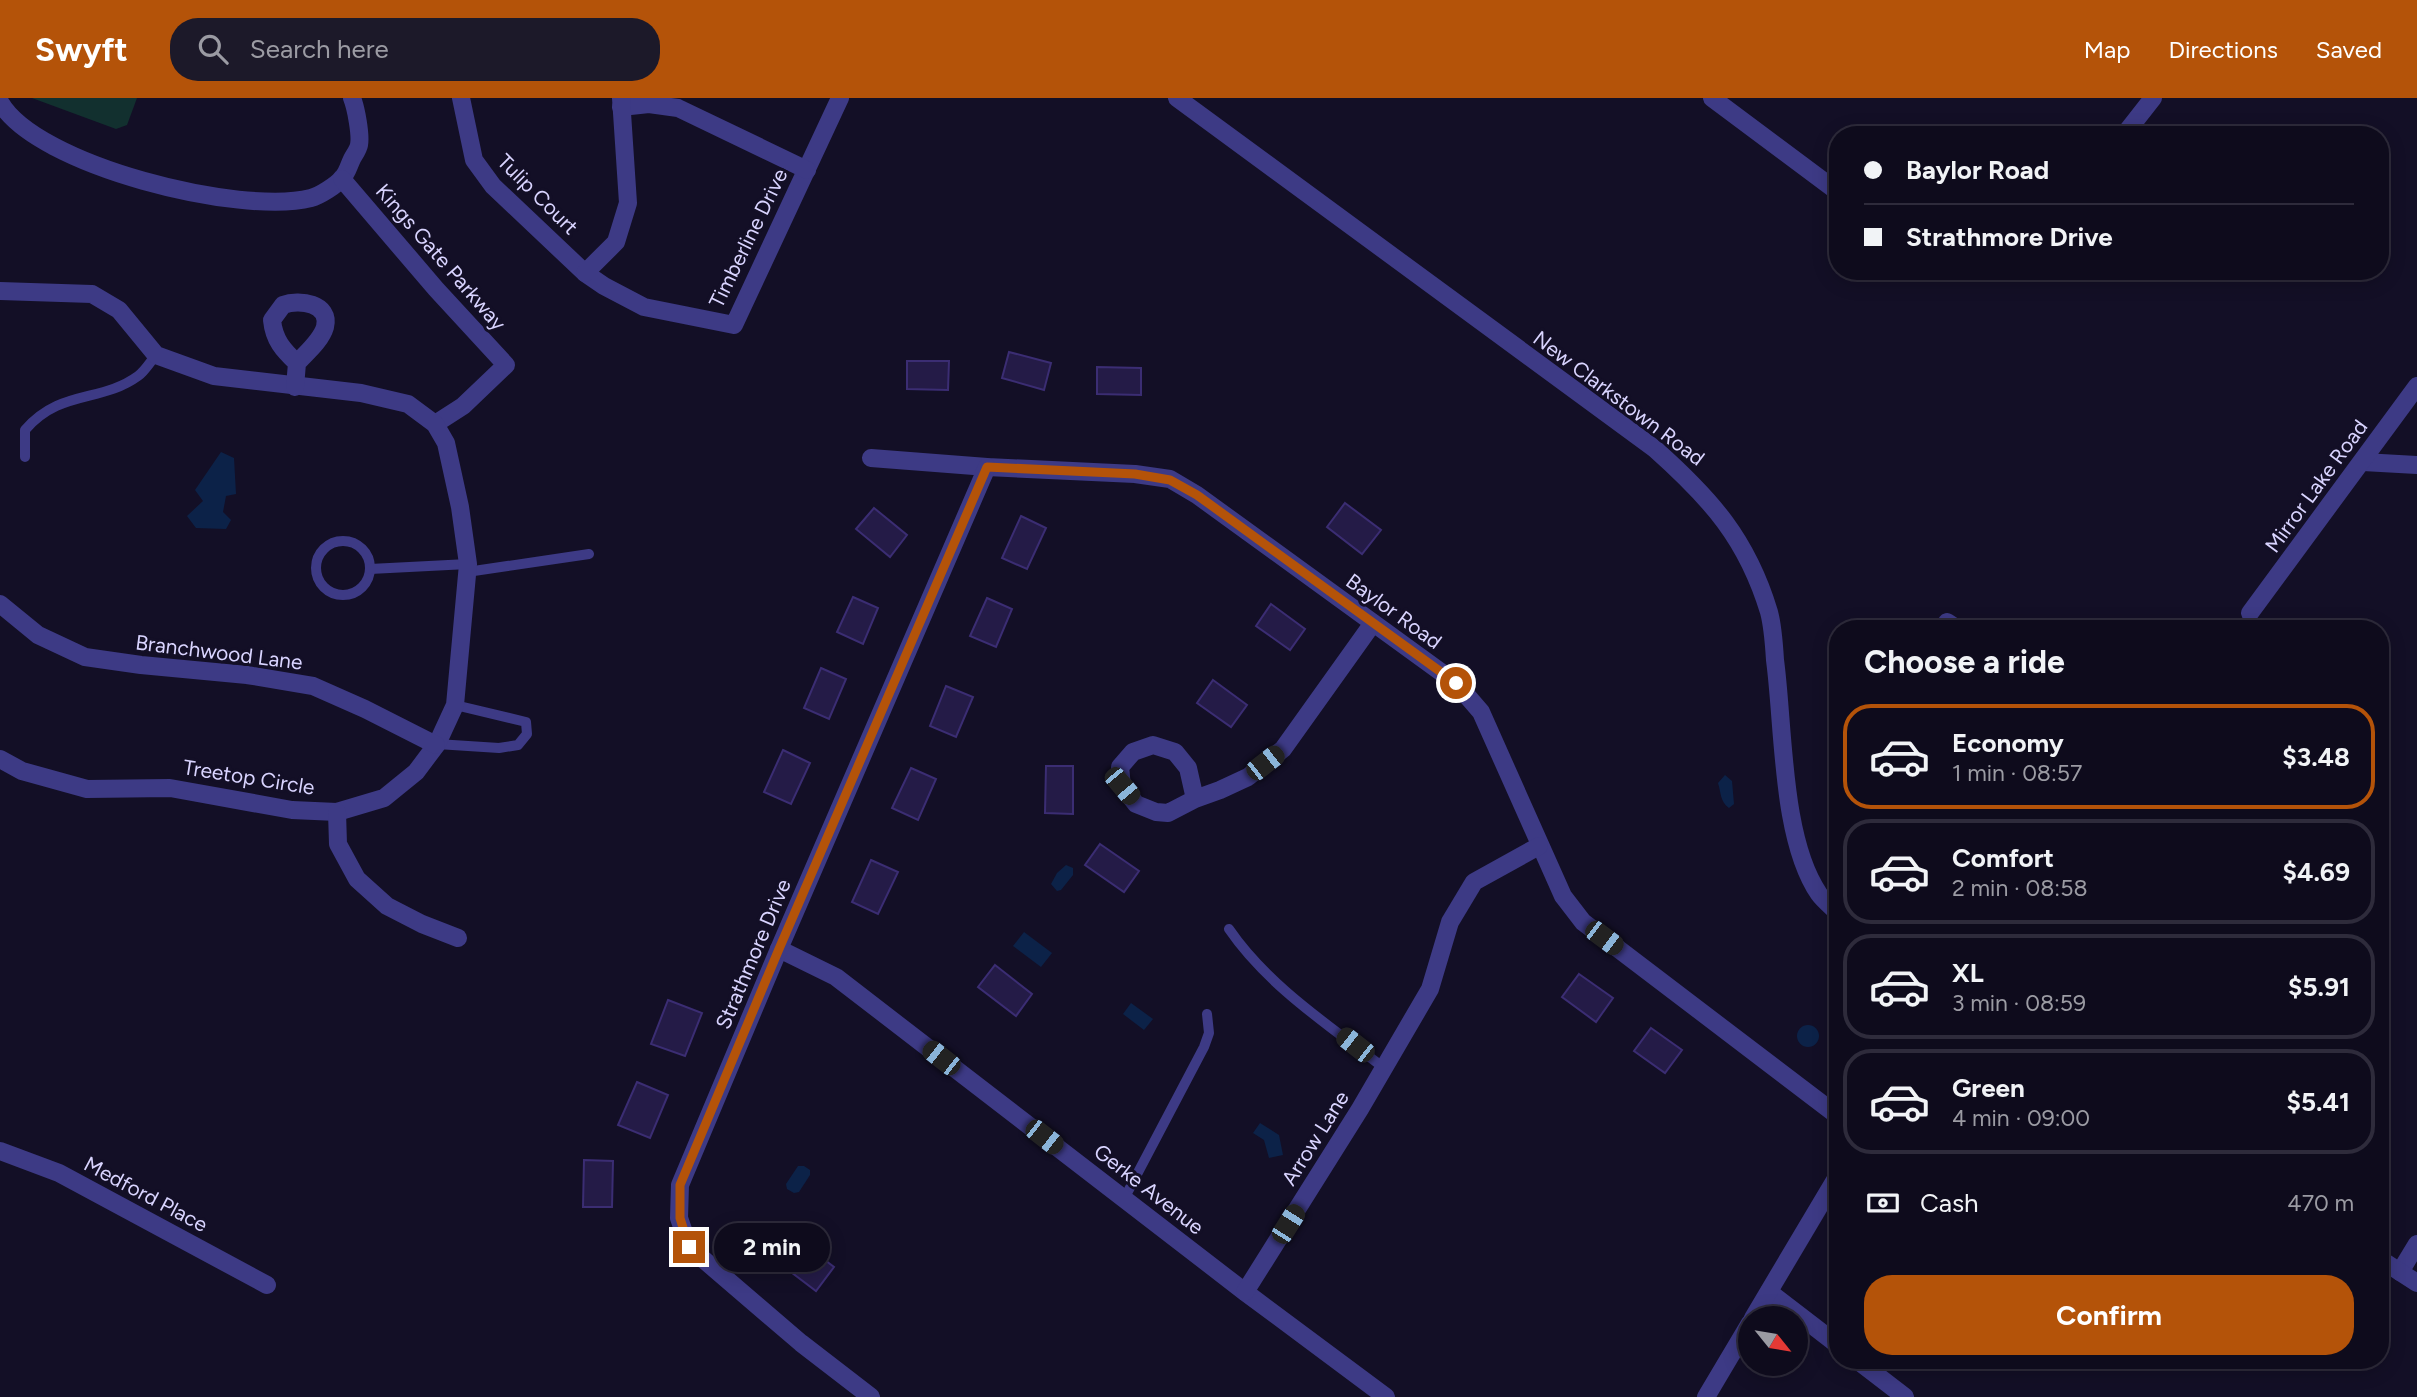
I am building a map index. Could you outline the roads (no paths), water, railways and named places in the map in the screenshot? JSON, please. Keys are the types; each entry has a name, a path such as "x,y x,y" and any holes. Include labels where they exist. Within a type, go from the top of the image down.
{"street":[{"path":"0,102 27,130 81,159 148,183 222,199 271,201 312,198 342,179 359,145 352,98"},
{"name":"Tulip Court","path":"461,98 474,160 493,186 586,273"},
{"name":"Timberline Drive","path":"807,170 678,108 621,102 628,203 615,242 586,273 643,307 734,325 807,170 840,98"},
{"name":"New Clarkstown Road","path":"1177,98 1655,449 1695,485 1728,523 1755,570 1770,615 1790,807 1799,853 1819,894 1829,904"},
{"path":"1712,98 1829,185"},
{"path":"2131,126 2153,98"},
{"name":"Kings Gate Parkway","path":"342,179 436,289 506,365 463,406 435,424"},
{"path":"0,291 92,294 119,310 156,355 214,376 361,393 408,404 435,424"},
{"path":"295,387 297,363"},
{"name":"Mirror Lake Road","path":"2250,613 2417,386"},
{"name":"Treetop Circle","path":"0,759 22,771 87,789 170,788 292,810 337,812 384,798 416,772 436,744 454,705 468,568 460,507 446,443 435,424"},
{"name":"Baylor Road","path":"871,458 1135,474 1170,480 1197,495 1456,683 1481,712 1563,896 1583,922 1829,1109"},
{"path":"2363,462 2417,465"},
{"name":"Strathmore Drive","path":"871,1397 801,1343 689,1247 680,1218 680,1185 987,467"},
{"name":"Branchwood Lane","path":"0,604 38,635 85,657 247,675 313,686 436,744"},
{"path":"1195,799 1188,768 1175,752 1153,745 1133,752 1120,767 1122,786 1136,804 1156,812 1168,813 1248,776 1283,749 1373,623"},
{"path":"337,812 338,844 356,879 387,906 458,938"},
{"name":"Arrow Lane","path":"1245,1292 1430,989 1450,922 1474,882 1539,846"},
{"name":"Gerke Avenue","path":"779,949 836,977 1245,1292 1386,1397"},
{"name":"Medford Place","path":"0,1151 59,1173 267,1285"},
{"path":"1760,1306 1829,1190"},
{"path":"2400,1272 2417,1244"},
{"path":"2389,1265 2417,1283"},
{"path":"1769,1292 1829,1338"},
{"path":"1706,1397 1738,1343"},
{"path":"1869,1369 1905,1397"}],"lane":[{"path":"25,457 25,430 38,415 76,397 117,388 140,375 156,355"},
{"path":"342,541 351,542 365,552 370,569 364,586 349,595 331,592 323,587 316,571 317,562 326,547 342,541"},
{"path":"370,569 468,568 589,554"},
{"path":"436,744 499,747 518,744 527,733 526,722 454,705"},
{"path":"1229,929 1273,980 1384,1068"},
{"path":"1124,1199 1204,1047 1209,1033 1207,1014"}],"water":[{"path":"221,452 234,458 236,494 226,496 223,512 231,520 226,529 196,528 187,516 203,501 195,490"},
{"path":"1725,775 1732,781 1734,804 1729,808 1722,800 1718,783"},
{"path":"1066,865 1073,868 1073,875 1061,890 1057,891 1051,884 1057,873"},
{"path":"1024,932 1052,953 1041,967 1013,946"},
{"path":"1131,1003 1153,1019 1144,1030 1123,1014"},
{"path":"1808,1025 1816,1028 1819,1036 1816,1044 1808,1047 1800,1044 1797,1036 1800,1028"},
{"path":"1260,1123 1279,1135 1283,1155 1269,1158 1264,1140 1253,1133"},
{"path":"798,1166 810,1170 810,1175 799,1192 794,1193 787,1189 786,1184"}]}
